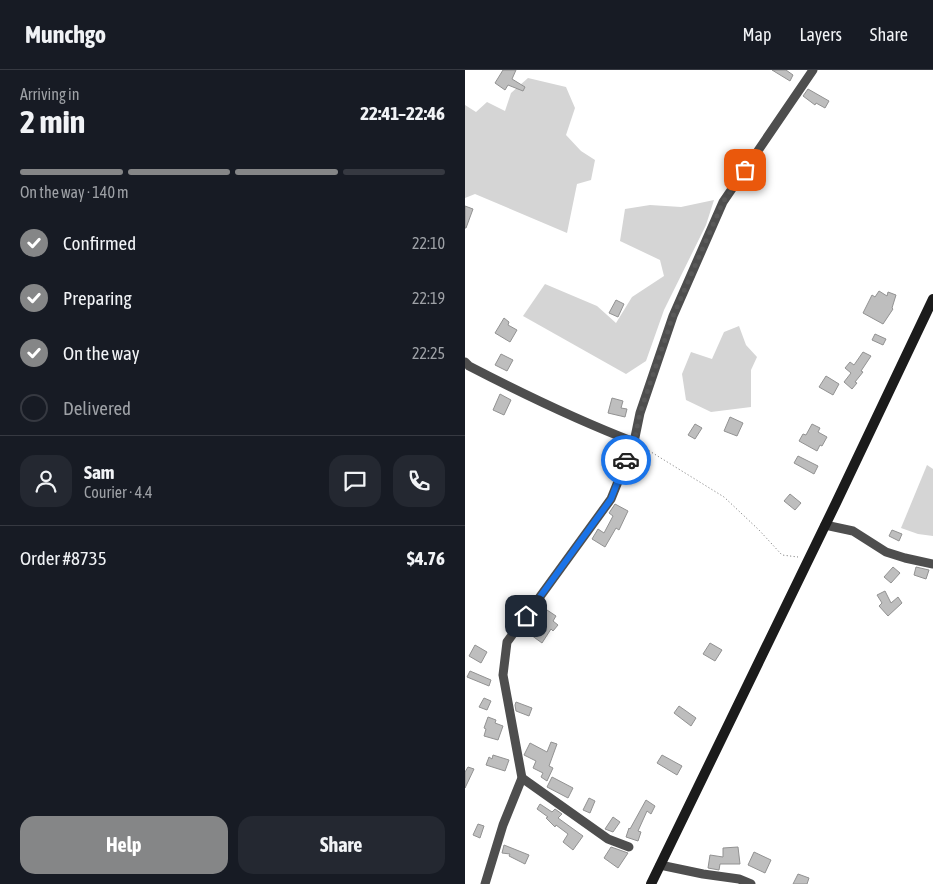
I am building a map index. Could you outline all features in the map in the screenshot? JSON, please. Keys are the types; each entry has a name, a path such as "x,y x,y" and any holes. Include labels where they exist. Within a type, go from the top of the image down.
{"main road":[{"path":"651,884 933,299"}],"street":[{"path":"485,884 503,825 522,778 503,675 507,642 611,499 634,442 640,413 673,316 723,202 813,70"},
{"path":"465,362 469,366 519,392 586,423 634,442"},
{"path":"825,525 853,531 886,552 933,564"},
{"path":"522,778 608,839 629,847"},
{"path":"660,865 739,879 751,884"}],"path":[{"path":"634,442 725,497 782,554 809,558"}],"shaded area":[{"path":"528,78 566,87 575,108 566,135 581,151 595,160 591,180 577,184 567,233 475,194 465,198 465,105 476,112 487,102 505,111 511,93"},
{"path":"714,200 706,225 664,310 646,361 626,374 523,316 545,284 597,306 616,323 632,297 664,276 660,260 620,241 625,209 650,205 681,207"},
{"path":"739,326 746,345 757,357 751,370 751,407 711,412 686,400 682,374 691,352 712,359 724,332"},
{"path":"927,465 933,469 933,536 918,534 901,528"}],"building":[{"path":"503,70 516,70 512,79 525,87 523,91 508,85 505,90 495,83"},
{"path":"772,70 786,70 793,75 790,81"},
{"path":"808,89 829,101 825,108 816,103 815,105 803,96"},
{"path":"465,206 473,209 466,228 465,228"},
{"path":"879,291 887,296 888,292 896,295 893,309 883,324 863,313 872,295 875,297"},
{"path":"616,300 624,304 618,317 609,313"},
{"path":"504,318 509,322 508,325 517,330 510,342 495,333"},
{"path":"875,334 886,339 883,345 872,340"},
{"path":"863,352 871,356 852,389 844,382 851,373 845,368 850,362 854,365"},
{"path":"501,354 513,360 507,371 495,365"},
{"path":"826,376 839,384 833,395 819,387"},
{"path":"500,394 511,400 504,415 493,410"},
{"path":"612,398 623,401 621,408 627,409 625,417 608,413"},
{"path":"730,417 743,423 737,436 724,431"},
{"path":"695,424 702,428 695,439 688,435"},
{"path":"812,424 820,428 818,432 827,437 817,451 799,441 803,434 806,435"},
{"path":"798,456 818,466 814,474 794,463"},
{"path":"790,494 801,503 795,510 784,501"},
{"path":"615,504 628,511 619,530 616,528 605,547 592,539 598,529 604,533 613,516 609,513"},
{"path":"892,530 902,534 899,541 889,536"},
{"path":"893,567 900,573 891,583 884,577"},
{"path":"916,567 929,570 926,579 914,575"},
{"path":"885,591 891,603 898,597 902,603 888,616 879,606 882,603 877,595"},
{"path":"544,608 556,616 553,621 558,625 553,631 551,629 542,643 531,635 540,622 536,619"},
{"path":"710,643 722,650 715,661 703,654"},
{"path":"475,645 487,652 481,663 469,656"},
{"path":"470,671 491,680 489,686 467,677"},
{"path":"484,698 491,701 487,710 479,707"},
{"path":"516,702 532,708 529,716 516,711"},
{"path":"679,706 696,718 691,726 674,713"},
{"path":"488,717 496,720 495,723 503,726 498,740 484,736 486,729 484,728"},
{"path":"551,742 557,744 549,766 553,768 547,781 541,777 543,773 533,768 536,761 524,755 530,743 547,752"},
{"path":"493,755 509,760 505,771 486,765 489,757 492,759"},
{"path":"662,755 682,766 677,775 657,763"},
{"path":"468,767 474,769 465,788 465,772"},
{"path":"552,777 573,788 568,798 547,787"},
{"path":"589,798 595,801 590,813 583,810"},
{"path":"646,800 655,806 651,814 647,811 638,831 641,832 638,841 626,837 629,828"},
{"path":"540,804 552,812 555,809 562,814 558,818 583,836 573,850 563,842 568,834 556,825 555,827 546,818 548,817 537,809"},
{"path":"613,817 620,822 613,832 605,829"},
{"path":"478,824 484,826 480,838 473,835"},
{"path":"504,845 529,855 525,864 509,856 510,854 502,853"},
{"path":"611,847 628,853 618,868 604,858"},
{"path":"738,847 740,864 720,864 719,870 708,868 710,855 723,857 723,848"},
{"path":"754,852 771,860 765,873 748,865"},
{"path":"798,874 809,878 807,884 793,884"}],"way so far":[{"path":"626,460 634,442 640,413 673,316 723,202 745,170"}],"route":[{"path":"526,616 611,499 626,460"}]}
